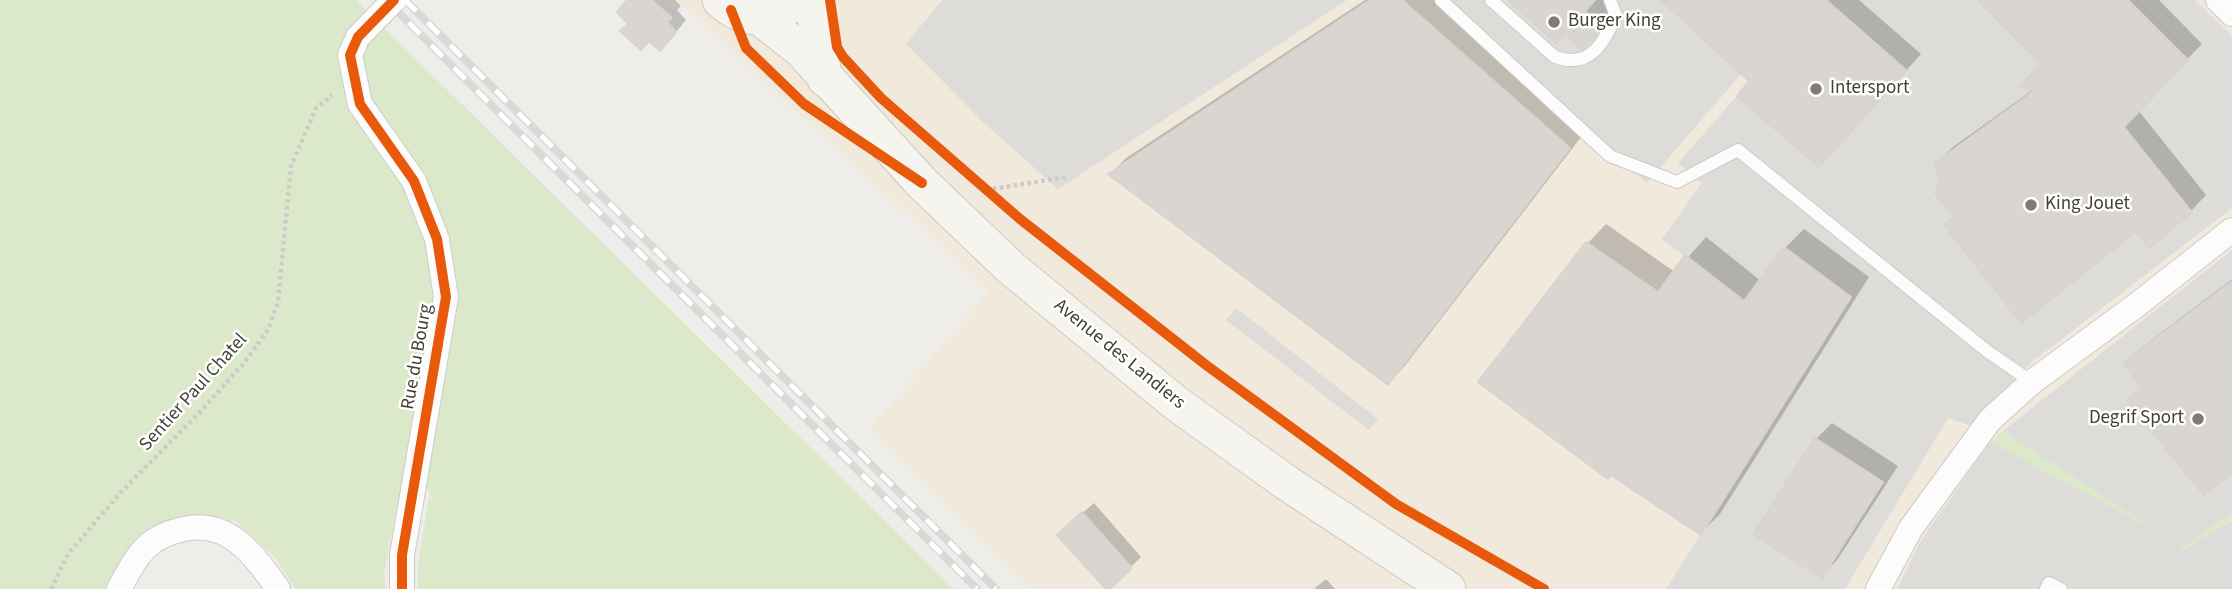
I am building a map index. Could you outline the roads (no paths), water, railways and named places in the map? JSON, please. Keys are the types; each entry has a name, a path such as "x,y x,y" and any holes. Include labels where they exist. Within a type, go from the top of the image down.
{"main road":[{"name":"Avenue des Landiers","path":"720,0 745,17 760,18 800,49 922,183 1011,268 1177,404 1287,483 1448,589"},
{"path":"760,18 777,14 794,0"},
{"path":"813,0 825,79"}],"street":[{"name":"Rue du Bourg","path":"394,0 358,37 350,55 360,104 414,181 437,239 446,297 402,555 402,589"},
{"path":"2218,0 2232,14"},
{"path":"1878,588 1911,528 1990,420 2032,382 2232,230"},
{"path":"119,589 137,559 153,541 175,531 199,526 227,534 246,547 278,589"}],"lane":[{"path":"1441,0 1560,113 1610,156 1677,182 1738,150 1976,342 2032,382"},
{"path":"1491,0 1555,57 1568,62 1586,59 1605,40 1616,16 1610,0"},
{"path":"2046,589 2049,583 2061,589"}],"railway":[{"path":"386,0 977,589"},
{"path":"405,0 996,589"}],"place":[{"name":"Burger King","path":"1554,22"},
{"name":"Intersport","path":"1816,89"},
{"name":"King Jouet","path":"2031,205"},
{"name":"Degrif Sport","path":"2198,419"}]}
